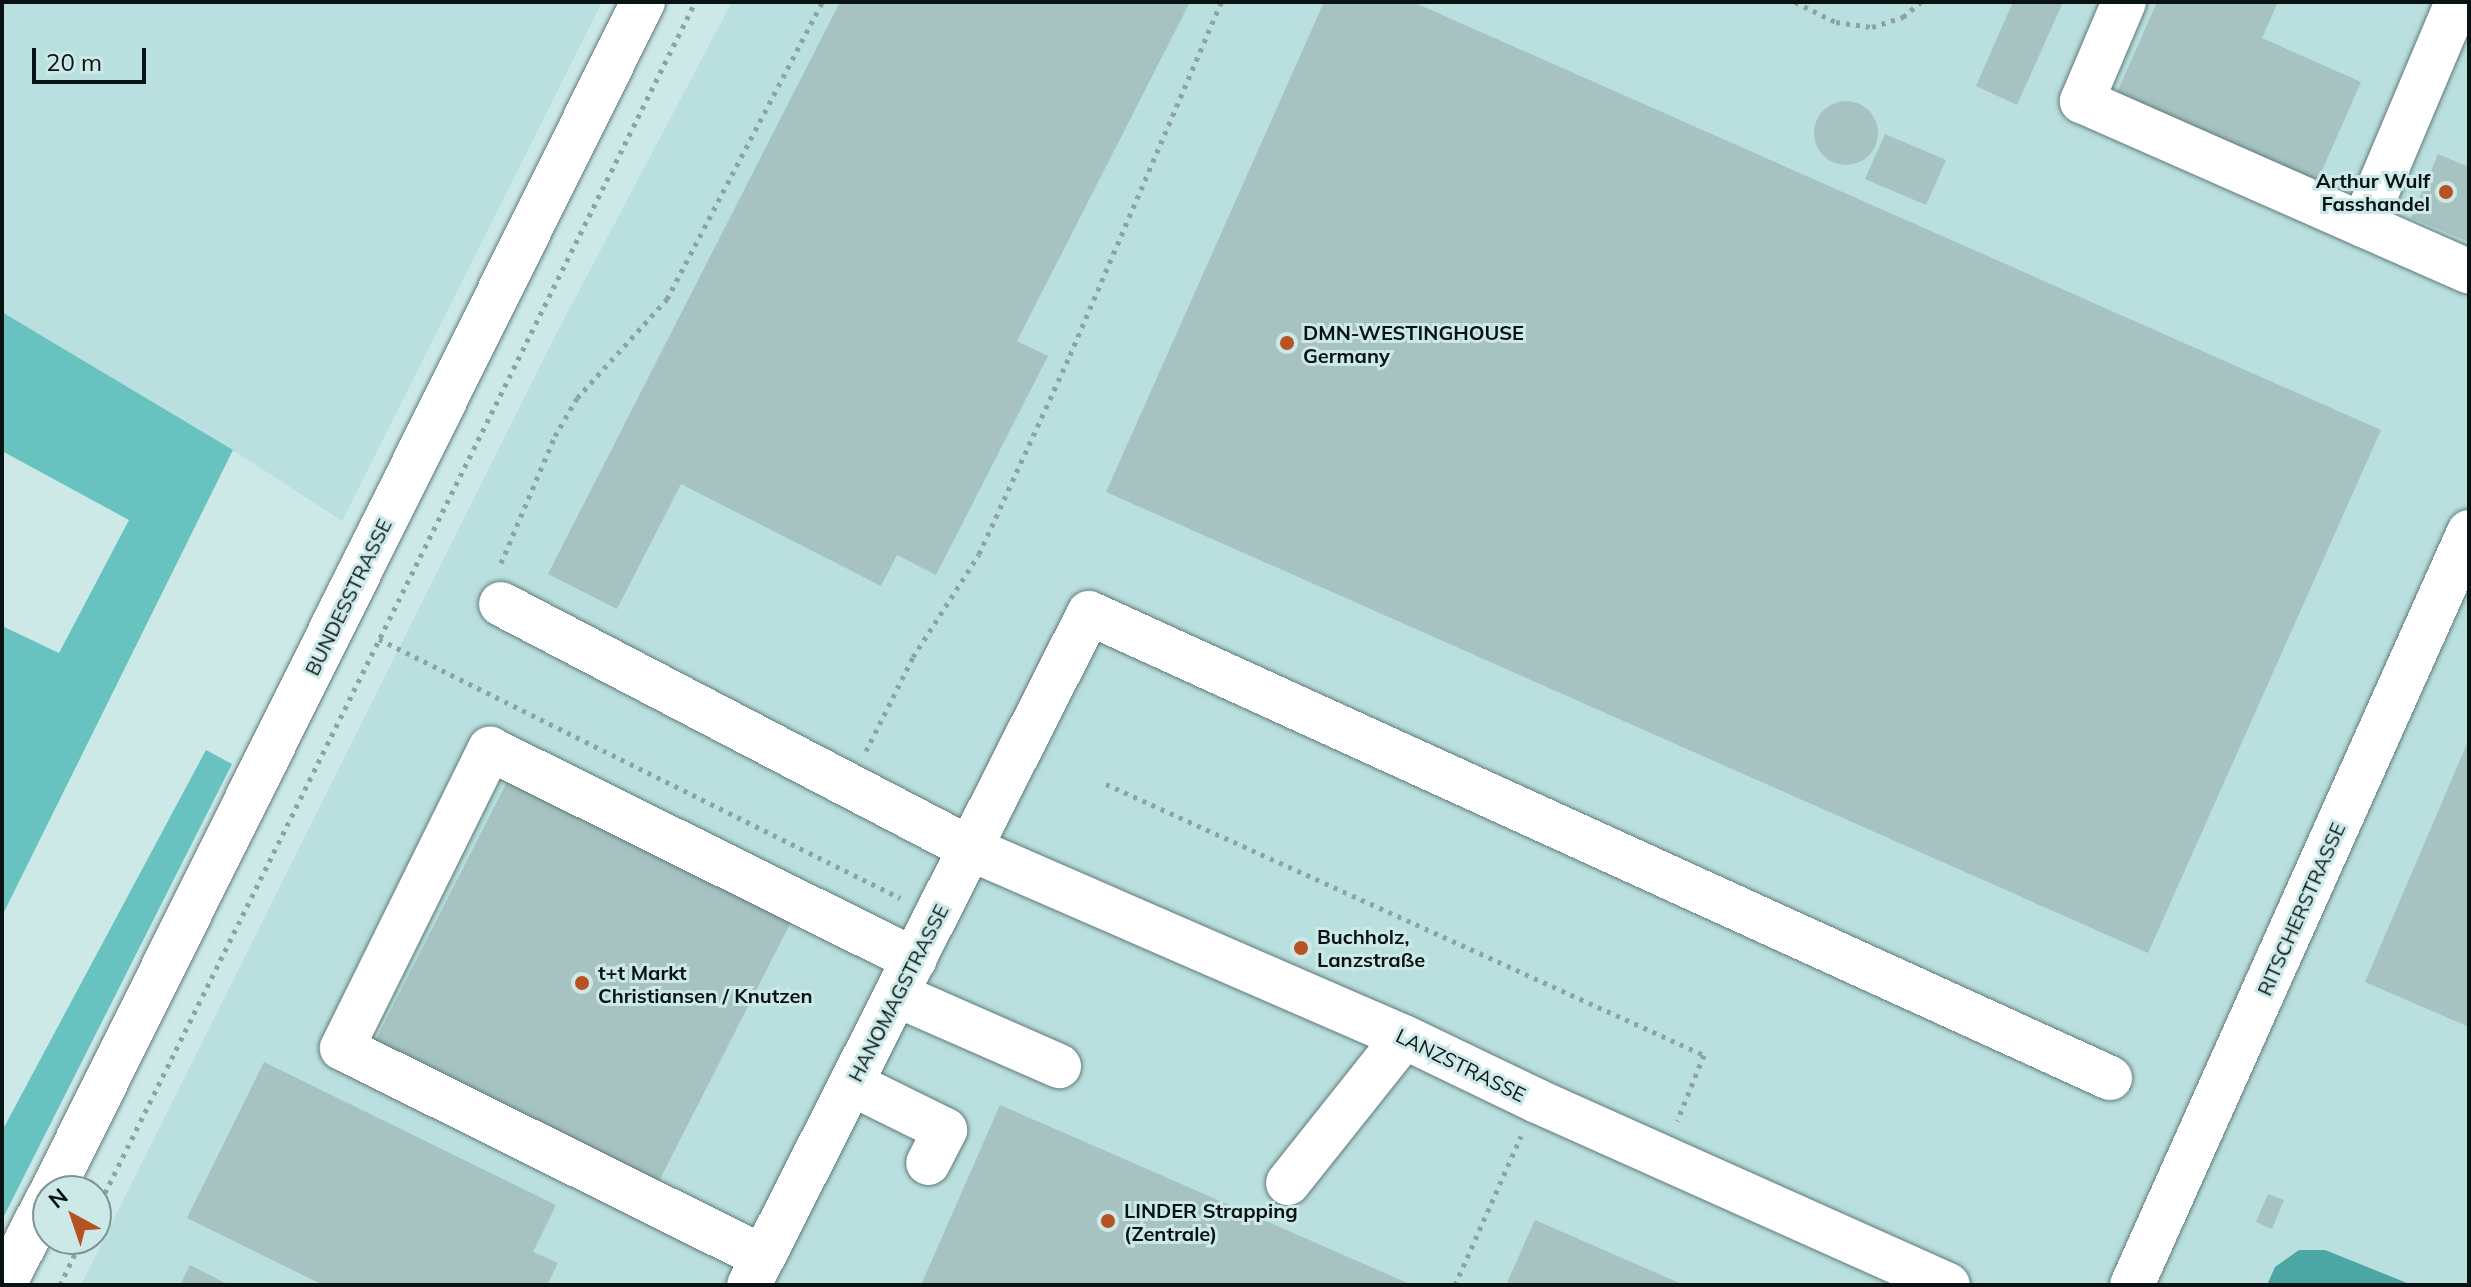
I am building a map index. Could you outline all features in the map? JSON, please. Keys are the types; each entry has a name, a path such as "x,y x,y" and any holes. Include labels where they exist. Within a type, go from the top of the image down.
{"street":[{"name":"BUNDESSTRASSE","path":"60,1175 643,2"},
{"path":"2124,2 2082,101 2469,272"},
{"path":"2363,225 2457,2"},
{"name":"RITSCHERSTRASSE","path":"2132,1285 2469,532"},
{"name":"LANZSTRASSE","path":"501,604 971,849 1404,1037 1537,1101 1948,1285"},
{"name":"HANOMAGSTRASSE","path":"756,1271 1089,613 2110,1078"},
{"path":"756,1271 342,1048 490,749 906,977 1059,1066"},
{"path":"1288,1183 1404,1037"},
{"path":"852,1084 945,1130 928,1163"},
{"path":"4,1285 32,1230"}],"path":[{"path":"112,1179 695,2"},
{"path":"501,604 492,585 555,436 577,398 667,299 822,2"},
{"path":"849,784 913,657 979,554 1070,355 1221,2"},
{"path":"1795,2 1836,22 1872,27 1903,17 1921,2"},
{"path":"379,639 937,916"},
{"path":"1106,784 1704,1055 1661,1157"},
{"path":"1455,1285 1537,1101"},
{"path":"60,1285 74,1255"}],"shaded area":[{"path":"2,2 602,2 342,521 233,450 2,312"},
{"path":"732,2 2469,2 2469,1285 81,1285 96,1255 112,1255 112,1223 551,344"},
{"path":"2,312 233,450 2,916 2,626 59,653 129,520 2,451"},
{"path":"206,750 232,764 2,1220 2,1131"},
{"path":"2299,1250 2325,1250 2412,1285 2267,1285 2275,1267"}],"building":[{"path":"840,2 1190,2 1017,341 1048,356 936,575 897,555 881,586 681,484 617,609 548,574"},
{"path":"1324,2 1413,2 2381,430 2148,953 1106,492"},
{"path":"2013,2 2063,2 2017,105 1976,86"},
{"path":"2157,2 2278,2 2262,38 2361,82 2316,184 2116,95"},
{"path":"1846,101 1858,103 1869,110 1876,121 1876,145 1869,156 1858,163 1846,165 1834,163 1823,156 1816,145 1814,133 1816,121 1823,110 1834,103"},
{"path":"1885,134 1946,160 1926,205 1865,179"},
{"name":"Arthur Wulf Fasshandel","path":"2438,154 2469,167 2467,241 2411,218"},
{"path":"2469,739 2469,1027 2365,982"},
{"name":"t+t Markt Christiansen / Knutzen","path":"509,778 792,920 655,1189 372,1047"},
{"path":"264,1062 556,1205 533,1252 558,1263 547,1285 323,1285 187,1218"},
{"name":"LINDER Strapping (Zentrale)","path":"1000,1105 1106,1151 1412,1285 921,1285"},
{"path":"2268,1194 2284,1200 2272,1229 2256,1222"},
{"path":"1535,1220 1684,1285 1506,1285"},
{"path":"190,1265 229,1285 180,1285"}],"place":[{"name":"Arthur Wulf Fasshandel","path":"2446,192"},
{"name":"DMN-WESTINGHOUSE Germany","path":"1287,343"},
{"name":"Buchholz, Lanzstraße","path":"1301,948"},
{"name":"t+t Markt Christiansen / Knutzen","path":"582,983"},
{"name":"LINDER Strapping (Zentrale)","path":"1108,1221"}]}
